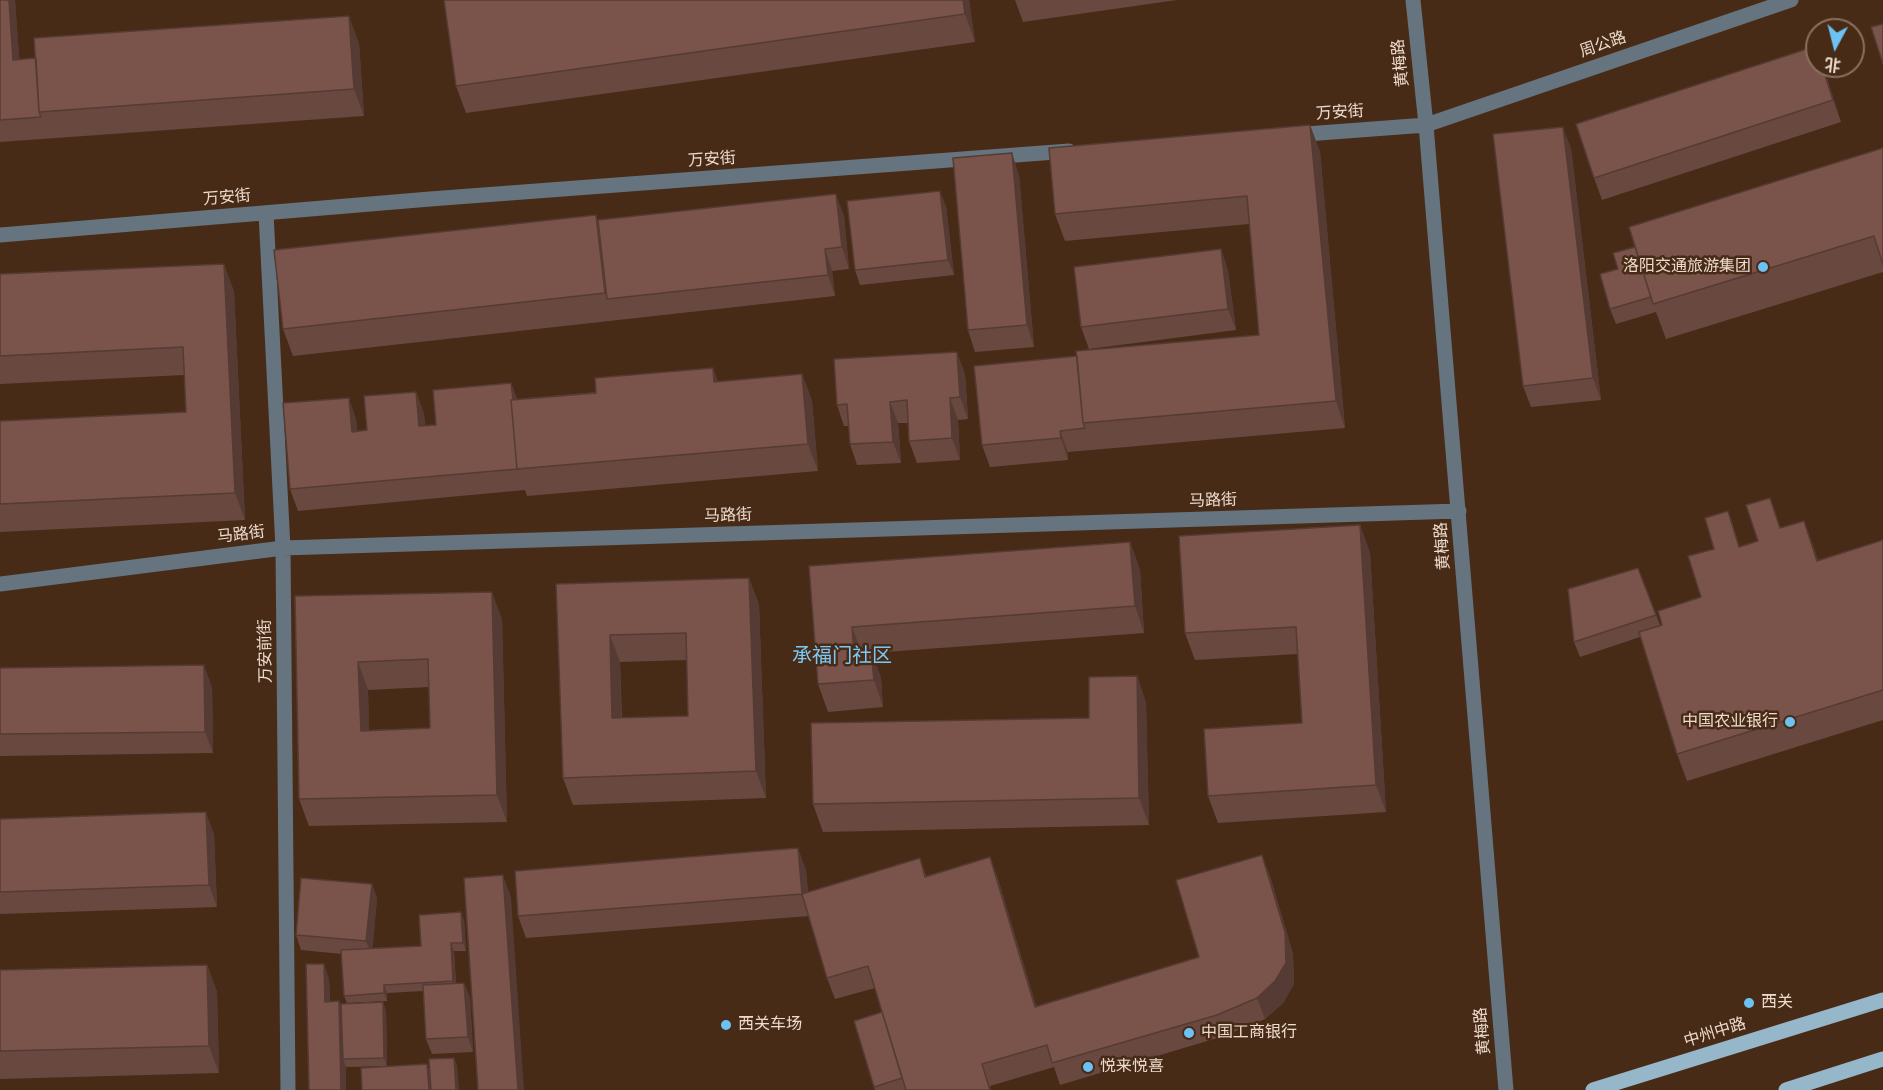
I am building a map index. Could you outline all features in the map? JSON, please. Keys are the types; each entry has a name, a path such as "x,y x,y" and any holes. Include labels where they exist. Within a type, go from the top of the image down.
{"main road":[{"name":"中州中路","path":"1593,1090 1883,1000"},
{"path":"1786,1090 1883,1059"}],"street":[{"name":"黄梅路","path":"1413,0 1459,511 1506,1090"},
{"name":"周公路","path":"1426,125 1791,0"},
{"name":"万安街","path":"1273,136 1426,125"},
{"name":"万安街","path":"0,236 430,199 1084,150"},
{"name":"万安前街","path":"266,213 283,548 288,1090"},
{"name":"马路街","path":"0,584 283,548 1459,511"}],"building":[{"path":"0,0 9,0 13,60 36,58 41,117 0,120"},
{"path":"444,0 963,0 965,14 456,86"},
{"path":"349,16 354,89 39,112 34,38"},
{"path":"1883,24 1883,64 1871,27"},
{"path":"1805,50 1805,78 1826,78 1833,100 1594,178 1576,124"},
{"path":"1310,125 1336,401 1083,423 1076,351 1259,335 1247,196 1055,214 1049,148"},
{"path":"1563,127 1593,378 1523,386 1493,134"},
{"path":"1883,148 1883,265 1874,236 1653,304 1629,227"},
{"path":"1012,153 1027,325 968,330 953,158"},
{"path":"940,191 948,260 855,270 847,201"},
{"path":"836,194 842,247 825,249 828,275 607,299 598,220"},
{"path":"596,215 605,293 283,329 274,250"},
{"path":"1635,247 1651,297 1610,309 1600,274 1618,269 1613,253"},
{"path":"1221,249 1228,309 1081,327 1074,267"},
{"path":"224,264 235,493 0,504 0,421 186,412 183,347 0,356 0,274"},
{"path":"957,352 960,397 950,398 952,438 909,441 907,400 890,402 893,442 850,444 847,404 837,405 834,359"},
{"path":"1077,356 1085,428 1060,431 1061,438 982,445 974,366"},
{"path":"713,368 714,382 802,374 808,444 517,469 511,400 596,393 595,378"},
{"path":"511,383 517,469 290,489 283,403 349,398 352,432 367,430 364,396 416,392 419,426 436,425 433,390"},
{"path":"1770,498 1780,528 1804,521 1817,561 1883,540 1883,690 1677,754 1639,632 1662,625 1658,611 1701,597 1688,556 1714,549 1705,518 1728,511 1739,547 1758,541 1746,505"},
{"path":"1360,525 1376,785 1208,796 1204,729 1302,723 1296,627 1185,633 1179,536"},
{"path":"1130,542 1135,606 852,627 854,652 871,651 874,680 818,684 809,566"},
{"path":"1638,568 1656,615 1574,642 1568,589"},
{"path":"749,578 756,771 563,778 556,584","holes":["686,633 688,716 612,718 610,635"]},
{"path":"492,592 497,795 299,799 295,596","holes":["428,659 430,728 361,731 358,662"]},
{"path":"204,665 205,732 0,734 0,668"},
{"path":"1137,676 1139,798 813,804 811,723 1089,718 1089,677"},
{"path":"206,812 209,885 0,892 0,819"},
{"path":"798,848 802,894 518,916 515,871"},
{"path":"1262,855 1285,932 1286,963 1275,981 1257,998 1217,1015 1052,1063 1047,1045 982,1064 990,1090 906,1090 868,966 827,978 802,894 920,858 925,877 990,857 1035,1007 1199,957 1176,880"},
{"path":"503,875 518,1090 478,1090 464,878"},
{"path":"301,878 372,884 366,941 296,935"},
{"path":"461,912 463,943 451,943 453,981 384,985 384,993 344,996 341,950 421,946 419,915"},
{"path":"306,964 324,964 325,1002 339,1001 341,1090 309,1090"},
{"path":"207,965 209,1046 0,1051 0,970"},
{"path":"464,983 468,1037 426,1039 423,985"},
{"path":"383,1002 384,1058 343,1059 341,1004"},
{"path":"882,1012 902,1078 874,1087 854,1021"},
{"path":"454,1058 456,1090 431,1090 429,1059"},
{"path":"427,1064 429,1090 362,1090 361,1068"}],"place":[{"name":"洛阳交通旅游集团","path":"1763,267"},
{"name":"中国农业银行","path":"1790,722"},
{"name":"西关","path":"1749,1003"},
{"name":"西关车场","path":"726,1025"},
{"name":"中国工商银行","path":"1189,1033"},
{"name":"悦来悦喜","path":"1088,1067"}],"district":[{"name":"承福门社区","path":"842,657"}]}
